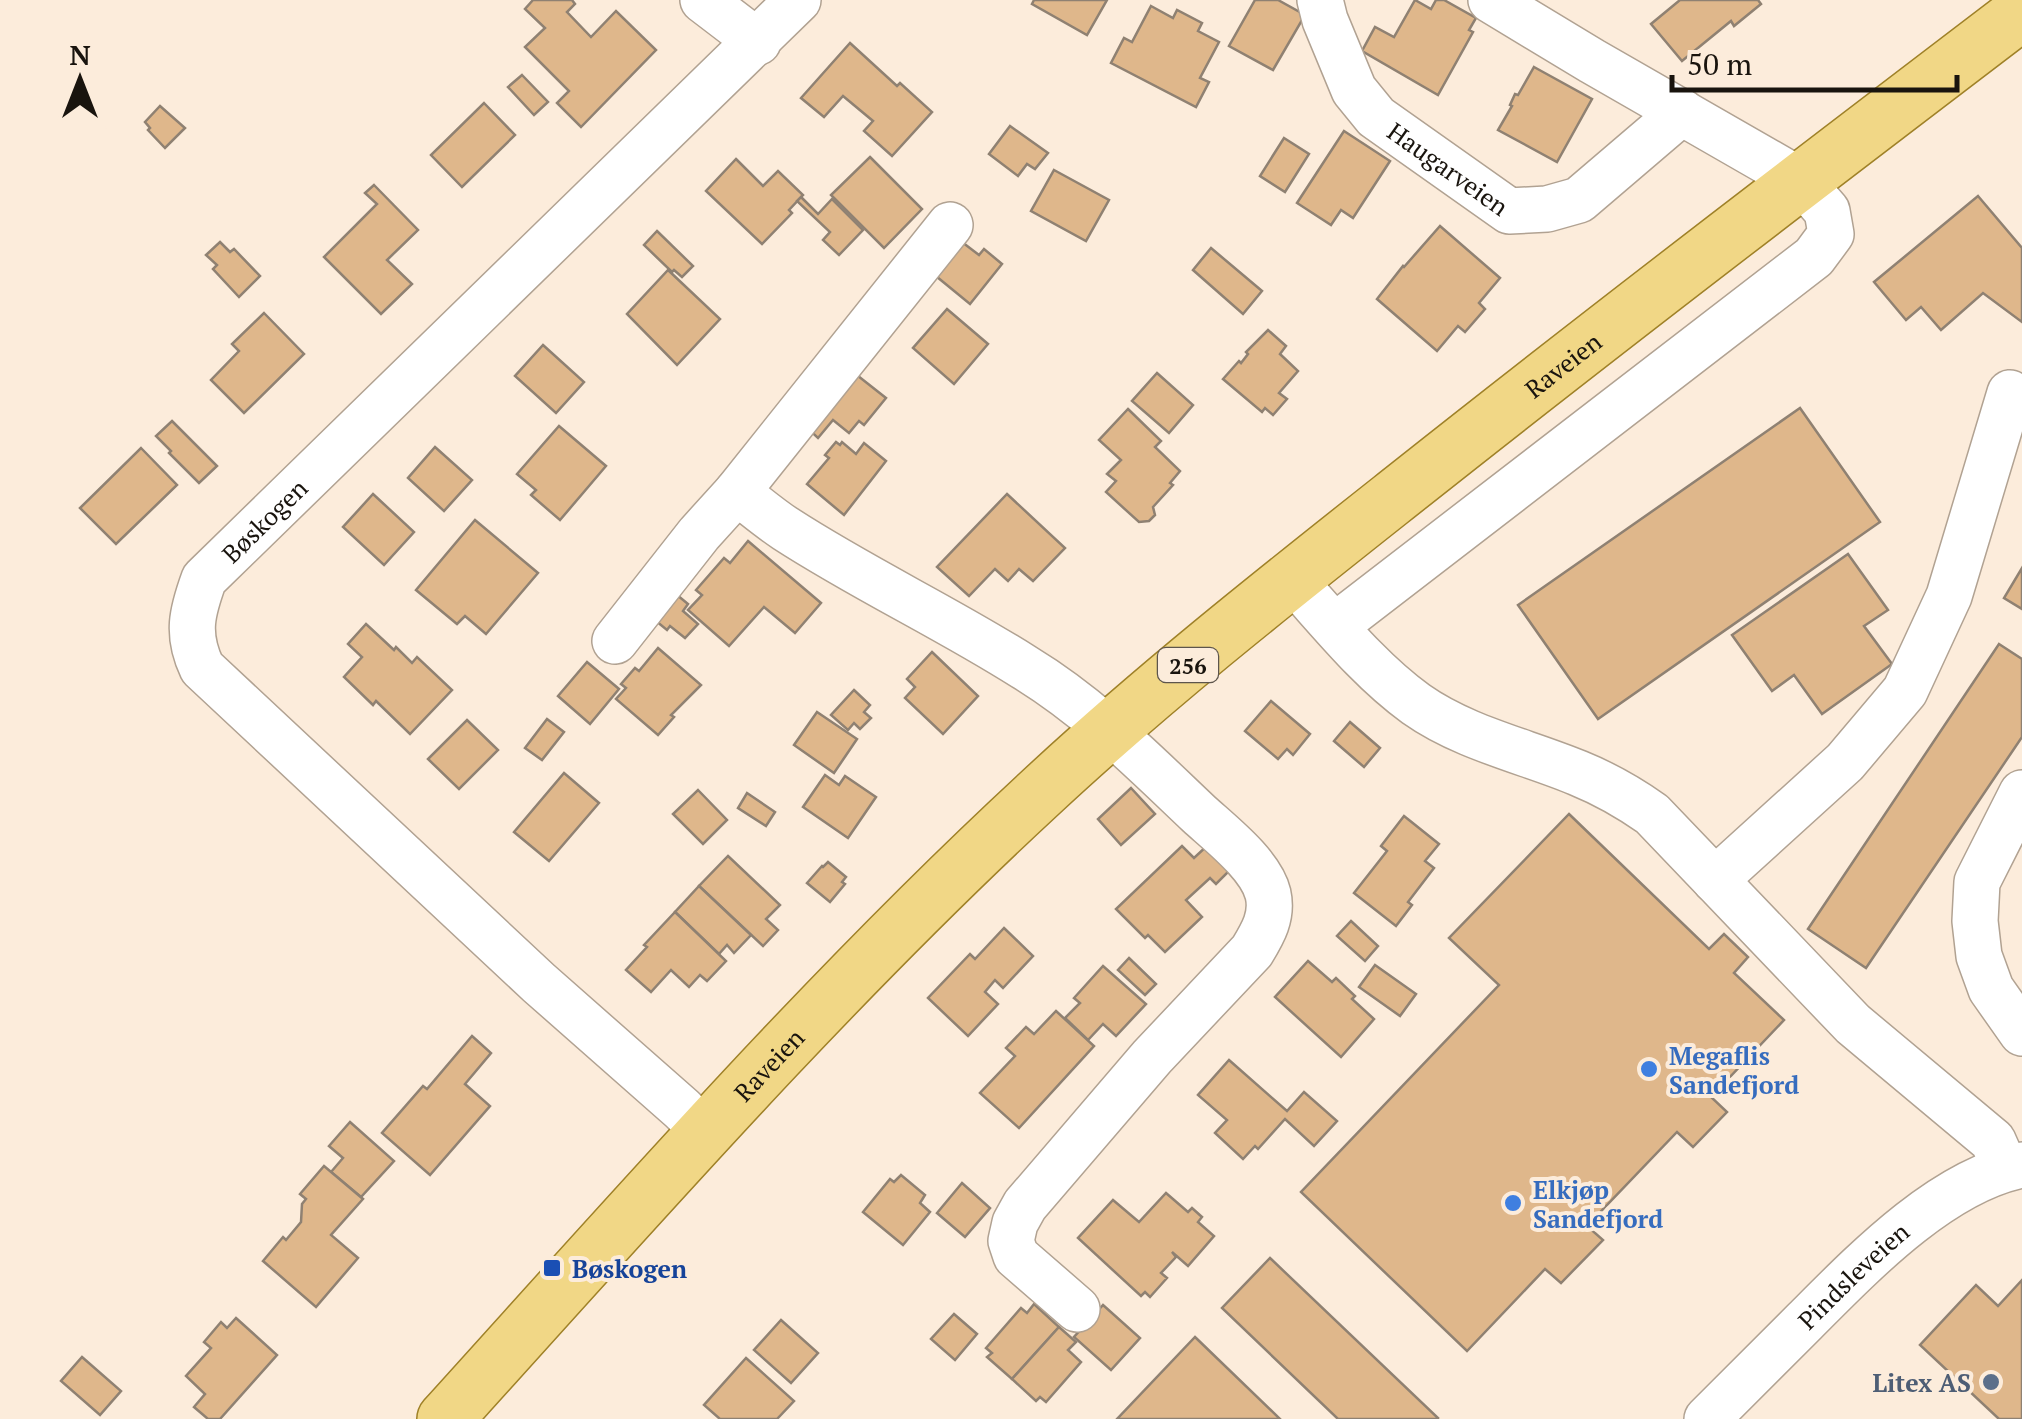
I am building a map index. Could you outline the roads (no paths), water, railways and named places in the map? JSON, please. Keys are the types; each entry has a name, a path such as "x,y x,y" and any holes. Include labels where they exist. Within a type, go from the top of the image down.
{"main road":[{"name":"Raveien","path":"445,1419 805,1026 1036,796 1110,729 1458,446 2022,12"}],"street":[{"path":"704,0 758,42"},
{"name":"Bøskogen","path":"706,1134 202,668 193,648 194,607 204,579 798,0"},
{"name":"Haugarveien","path":"1320,0 1354,90 1376,117 1509,212 1547,210 1579,200 1682,112"},
{"path":"1335,626 1814,256 1830,234 1827,212 1801,181 1491,0"},
{"path":"615,641 950,226"},
{"path":"1715,880 1845,762 1905,690 1949,596 2010,393"},
{"path":"737,492 785,528 1027,668 1110,729 1244,856 1263,881 1268,916 1264,932 1252,951 1152,1057 1025,1205 1015,1223 1011,1241 1016,1256 1076,1309"},
{"path":"1292,579 1362,656 1417,704 1471,733 1618,790 1652,814 1853,1024 1993,1141 2013,1167"},
{"path":"2022,793 1978,882 1975,920 1980,956 1992,988 2022,1033"},
{"name":"Pindsleveien","path":"1707,1419 1895,1235 1954,1192 2013,1167"}],"place":[{"name":"Megaflis Sandefjord","path":"1649,1069"},
{"name":"Elkjøp Sandefjord","path":"1513,1203"},
{"name":"Bøskogen","path":"552,1268"},
{"name":"Litex AS","path":"1991,1382"}]}
